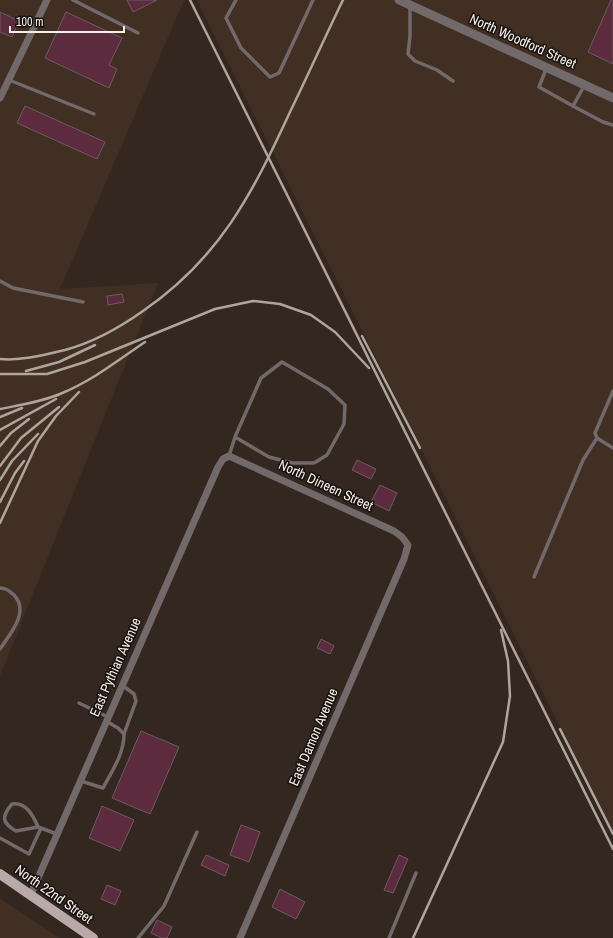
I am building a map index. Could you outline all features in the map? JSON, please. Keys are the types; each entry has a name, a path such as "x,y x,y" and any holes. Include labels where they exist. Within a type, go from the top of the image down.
{"main road":[{"name":"North 22nd Street","path":"0,874 93,938"}],"street":[{"path":"0,98 47,0"},
{"name":"North Woodford Street","path":"399,0 613,98"},
{"name":"North Dineen Street","path":"229,456 394,531 402,537 408,545"},
{"name":"East Pythian Avenue","path":"31,894 218,467 223,459 229,456"},
{"name":"East Damon Avenue","path":"240,938 401,566 408,545"}],"lane":[{"path":"74,0 138,33"},
{"path":"236,0 226,18 241,48 270,77 279,73 313,0"},
{"path":"410,5 410,36 408,54 415,61 437,70 453,81"},
{"path":"547,68 538,87 603,122 613,125"},
{"path":"9,80 94,114"},
{"path":"573,106 584,84"},
{"path":"0,281 13,288 83,302"},
{"path":"229,456 235,438 261,378 282,362 328,389 345,405 344,424 327,455 314,463 292,463 269,457 235,438"},
{"path":"613,392 595,433 597,438 613,448"},
{"path":"534,577 583,460 597,438"},
{"path":"0,588 15,596 20,604 20,614 17,623 0,649"},
{"path":"80,781 103,788 118,759 124,742 124,734 136,701 134,694 122,685"},
{"path":"79,702 107,719 124,734"},
{"path":"40,827 35,818 23,804 12,804 5,816 4,820 6,825 16,831 40,827 57,834"},
{"path":"0,838 28,854 40,827"},
{"path":"138,938 164,906 197,832"},
{"path":"390,938 416,873"}],"shaded area":[{"path":"0,0 184,0 60,289 158,283 0,676"},
{"path":"197,0 613,0 613,832"},
{"path":"0,899 60,938 0,938"}],"building":[{"path":"127,0 157,0 133,12"},
{"path":"611,0 613,0 613,64 588,52"},
{"path":"0,12 19,21 12,37 0,32"},
{"path":"66,12 122,38 109,65 117,69 109,88 45,58"},
{"path":"25,106 105,142 97,159 17,123"},
{"path":"122,294 124,302 108,305 107,296"},
{"path":"357,460 376,469 371,479 352,470"},
{"path":"380,485 397,493 389,511 371,502"},
{"path":"321,639 334,646 330,654 317,648"},
{"path":"141,731 179,747 150,814 112,798"},
{"path":"102,806 134,820 120,851 89,838"},
{"path":"241,825 260,832 249,862 230,855"},
{"path":"206,855 229,865 225,876 201,865"},
{"path":"399,855 408,859 393,893 384,890"},
{"path":"107,885 121,891 115,905 101,899"},
{"path":"280,889 305,902 296,919 272,907"},
{"path":"157,920 172,927 167,938 162,938 151,933"}],"railway":[{"path":"190,0 613,849"},
{"path":"0,359 41,356 76,347 97,339 116,329 143,311 170,291 193,269 213,246 247,197 276,142 343,0"},
{"path":"0,374 47,374 85,362 215,309 253,301 280,304 311,315 335,332 369,368"},
{"path":"362,336 420,448"},
{"path":"0,409 45,399 72,389 104,370 145,342"},
{"path":"26,371 59,362 95,345"},
{"path":"0,523 38,441 56,416 79,392"},
{"path":"0,430 56,399"},
{"path":"0,466 21,438 59,407"},
{"path":"0,417 22,408"},
{"path":"0,446 11,433 29,419"},
{"path":"0,480 12,461 38,434"},
{"path":"0,502 15,473 24,461"},
{"path":"413,938 503,742 510,696 508,661 501,630"},
{"path":"560,729 613,834"}]}
